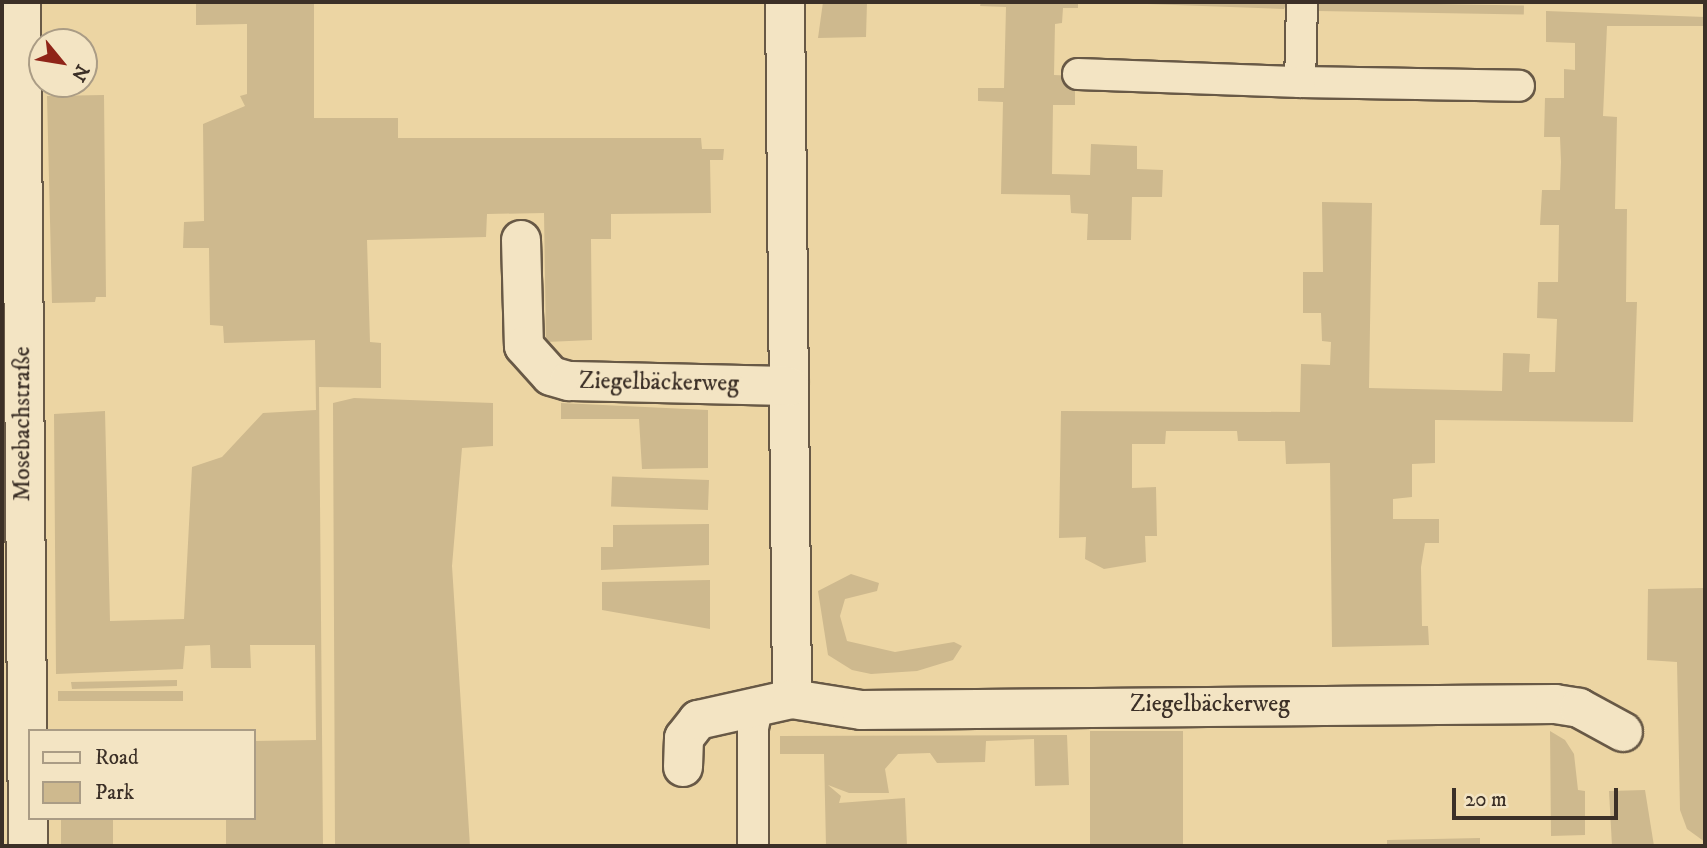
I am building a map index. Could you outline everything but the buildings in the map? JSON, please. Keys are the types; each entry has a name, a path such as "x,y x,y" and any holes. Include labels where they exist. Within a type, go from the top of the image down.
{"street":[{"name":"Mosebachstraße","path":"21,2 28,846"},
{"path":"775,702 789,386 785,2"},
{"name":"Ziegelbäckerweg","path":"521,240 524,346 533,363 551,376 569,382 789,386"},
{"name":"Ziegelbäckerweg","path":"683,767 684,738 698,720 775,702 861,710 1555,704 1579,708 1623,732"}],"lane":[{"path":"1300,82 1302,2"},
{"path":"1078,74 1519,86"},
{"path":"753,846 753,728 775,702"}],"green space":[{"path":"196,2 314,2 314,118 398,118 398,138 701,138 702,149 724,149 723,160 710,160 711,213 611,214 611,239 591,239 592,340 546,342 544,213 487,214 486,237 367,240 370,342 381,343 381,388 319,387 323,846 226,846 226,820 256,820 256,741 316,740 315,645 250,645 251,668 211,668 210,645 185,646 183,669 56,674 54,414 105,411 110,621 184,619 192,467 222,457 263,413 316,410 315,340 224,343 223,326 210,325 209,248 183,248 184,222 204,221 203,124 245,106 240,96 247,94 247,24 196,25"},
{"path":"823,2 867,2 866,37 818,38"},
{"path":"981,2 1078,2 1078,8 1063,8 1062,23 1055,24 1054,75 1075,76 1075,105 1053,105 1052,174 1090,175 1091,144 1137,146 1137,169 1163,170 1162,197 1132,197 1131,240 1087,240 1088,214 1071,213 1070,195 1001,194 1003,102 978,101 978,88 1004,88 1006,7 980,6"},
{"path":"1092,2 1287,2 1284,9"},
{"path":"1318,2 1524,6 1524,15 1318,11"},
{"path":"1546,11 1705,17 1705,26 1607,26 1603,116 1617,117 1615,209 1627,209 1626,302 1637,302 1633,422 1435,420 1435,463 1412,464 1412,497 1393,499 1393,519 1439,519 1439,543 1425,543 1421,567 1422,626 1428,626 1429,645 1332,647 1330,463 1286,464 1285,441 1238,441 1237,431 1166,431 1165,444 1132,444 1132,488 1156,487 1157,536 1145,536 1146,562 1104,569 1085,559 1086,537 1059,538 1061,411 1300,412 1301,364 1330,365 1331,342 1322,341 1321,313 1303,313 1303,272 1323,272 1322,202 1372,203 1369,388 1502,391 1503,353 1530,354 1529,372 1555,372 1557,319 1537,318 1538,282 1558,282 1559,225 1540,225 1542,190 1560,190 1560,137 1544,137 1545,98 1564,98 1564,69 1575,70 1575,43 1546,42"},
{"path":"98,95 104,95 106,297 96,297 95,302 52,303 47,98 98,98"},
{"path":"354,398 493,403 493,446 462,448 452,566 470,846 335,846 333,403"},
{"path":"561,403 708,410 708,468 642,469 639,419 561,419"},
{"path":"612,477 709,480 708,510 611,507"},
{"path":"709,524 709,565 601,570 601,547 613,547 613,525"},
{"path":"851,574 879,583 877,591 845,599 840,616 847,641 895,652 954,642 962,646 953,660 917,671 871,674 852,670 828,655 818,591"},
{"path":"710,580 710,629 602,610 602,582"},
{"path":"1704,588 1705,842 1687,829 1680,810 1677,662 1647,660 1648,589"},
{"path":"177,680 177,686 72,689 71,682"},
{"path":"58,691 183,691 183,701 58,701"},
{"path":"1090,731 1183,731 1183,846 1090,846"},
{"path":"1550,731 1565,740 1574,754 1578,790 1585,791 1585,835 1551,836"},
{"path":"1067,735 1069,785 1035,786 1034,739 986,741 985,762 937,763 930,753 898,754 885,769 889,793 849,793 828,785 841,796 839,803 905,798 907,846 826,846 824,754 780,754 780,736"},
{"path":"1645,790 1654,846 1612,846 1609,791"},
{"path":"61,820 113,820 113,846 61,846"},
{"path":"1480,838 1480,846 1387,846 1387,840"}]}
